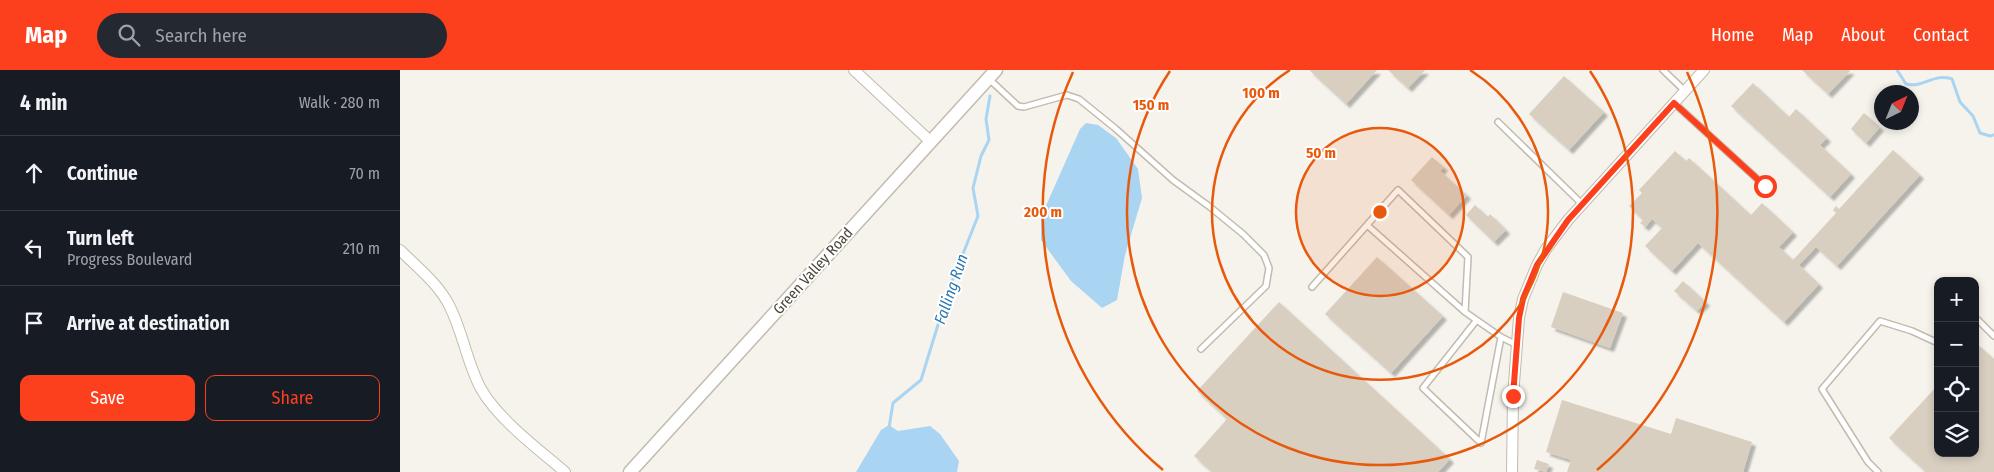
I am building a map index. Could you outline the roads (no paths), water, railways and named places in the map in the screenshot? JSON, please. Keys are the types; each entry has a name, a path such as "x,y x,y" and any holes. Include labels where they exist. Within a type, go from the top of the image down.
{"street":[{"path":"854,70 930,141"},
{"path":"1512,472 1513,396 1517,344 1523,299 1537,265 1556,234 1704,70"},
{"name":"Green Valley Road","path":"630,472 992,74"},
{"path":"400,250 428,277 450,306 474,374 490,403 564,472"}],"lane":[{"path":"1663,70 1685,91"},
{"path":"992,74 1018,106 1024,107 1067,95 1080,99 1173,180 1243,234 1264,255 1269,268 1266,286 1201,349"},
{"path":"1674,103 1765,186"},
{"path":"1498,122 1582,204"},
{"path":"1312,287 1398,190 1468,257 1465,312"},
{"path":"1367,225 1476,321 1501,338 1517,344"},
{"path":"1976,322 1978,320 1994,336"},
{"path":"1476,321 1423,388 1481,443 1501,338"},
{"path":"1878,472 1868,462 1822,389 1880,322 1912,331 1934,342"}],"water":[{"path":"1086,123 1098,125 1116,138 1138,169 1142,198 1125,255 1117,300 1102,308 1071,281 1041,240 1041,217 1080,129"},
{"path":"889,425 898,431 930,426 940,434 959,461 957,472 856,472 881,430"}],"waterway":[{"path":"1897,70 1906,84 1913,85 1939,78 1952,79 1960,102 1973,116 1980,133 1990,136 1994,135"},
{"name":"Falling Run","path":"889,428 893,403 921,380 949,289 978,216 973,188 981,156 989,140 986,119 990,96"}]}
